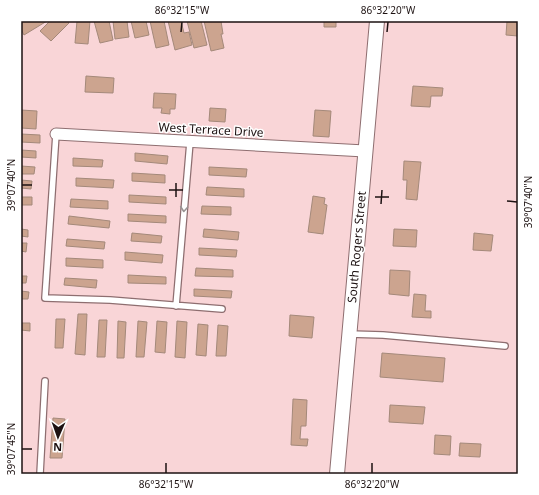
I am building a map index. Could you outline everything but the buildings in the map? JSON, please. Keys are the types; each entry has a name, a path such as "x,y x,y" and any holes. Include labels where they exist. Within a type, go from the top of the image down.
{"street":[{"name":"South Rogers Street","path":"338,474 377,21"},
{"name":"West Terrace Drive","path":"56,134 365,151"}],"lane":[{"path":"56,134 46,298 110,300 222,309"},
{"path":"176,306 190,142"},
{"path":"349,334 383,335 505,346"},
{"path":"40,474 45,381"}]}
